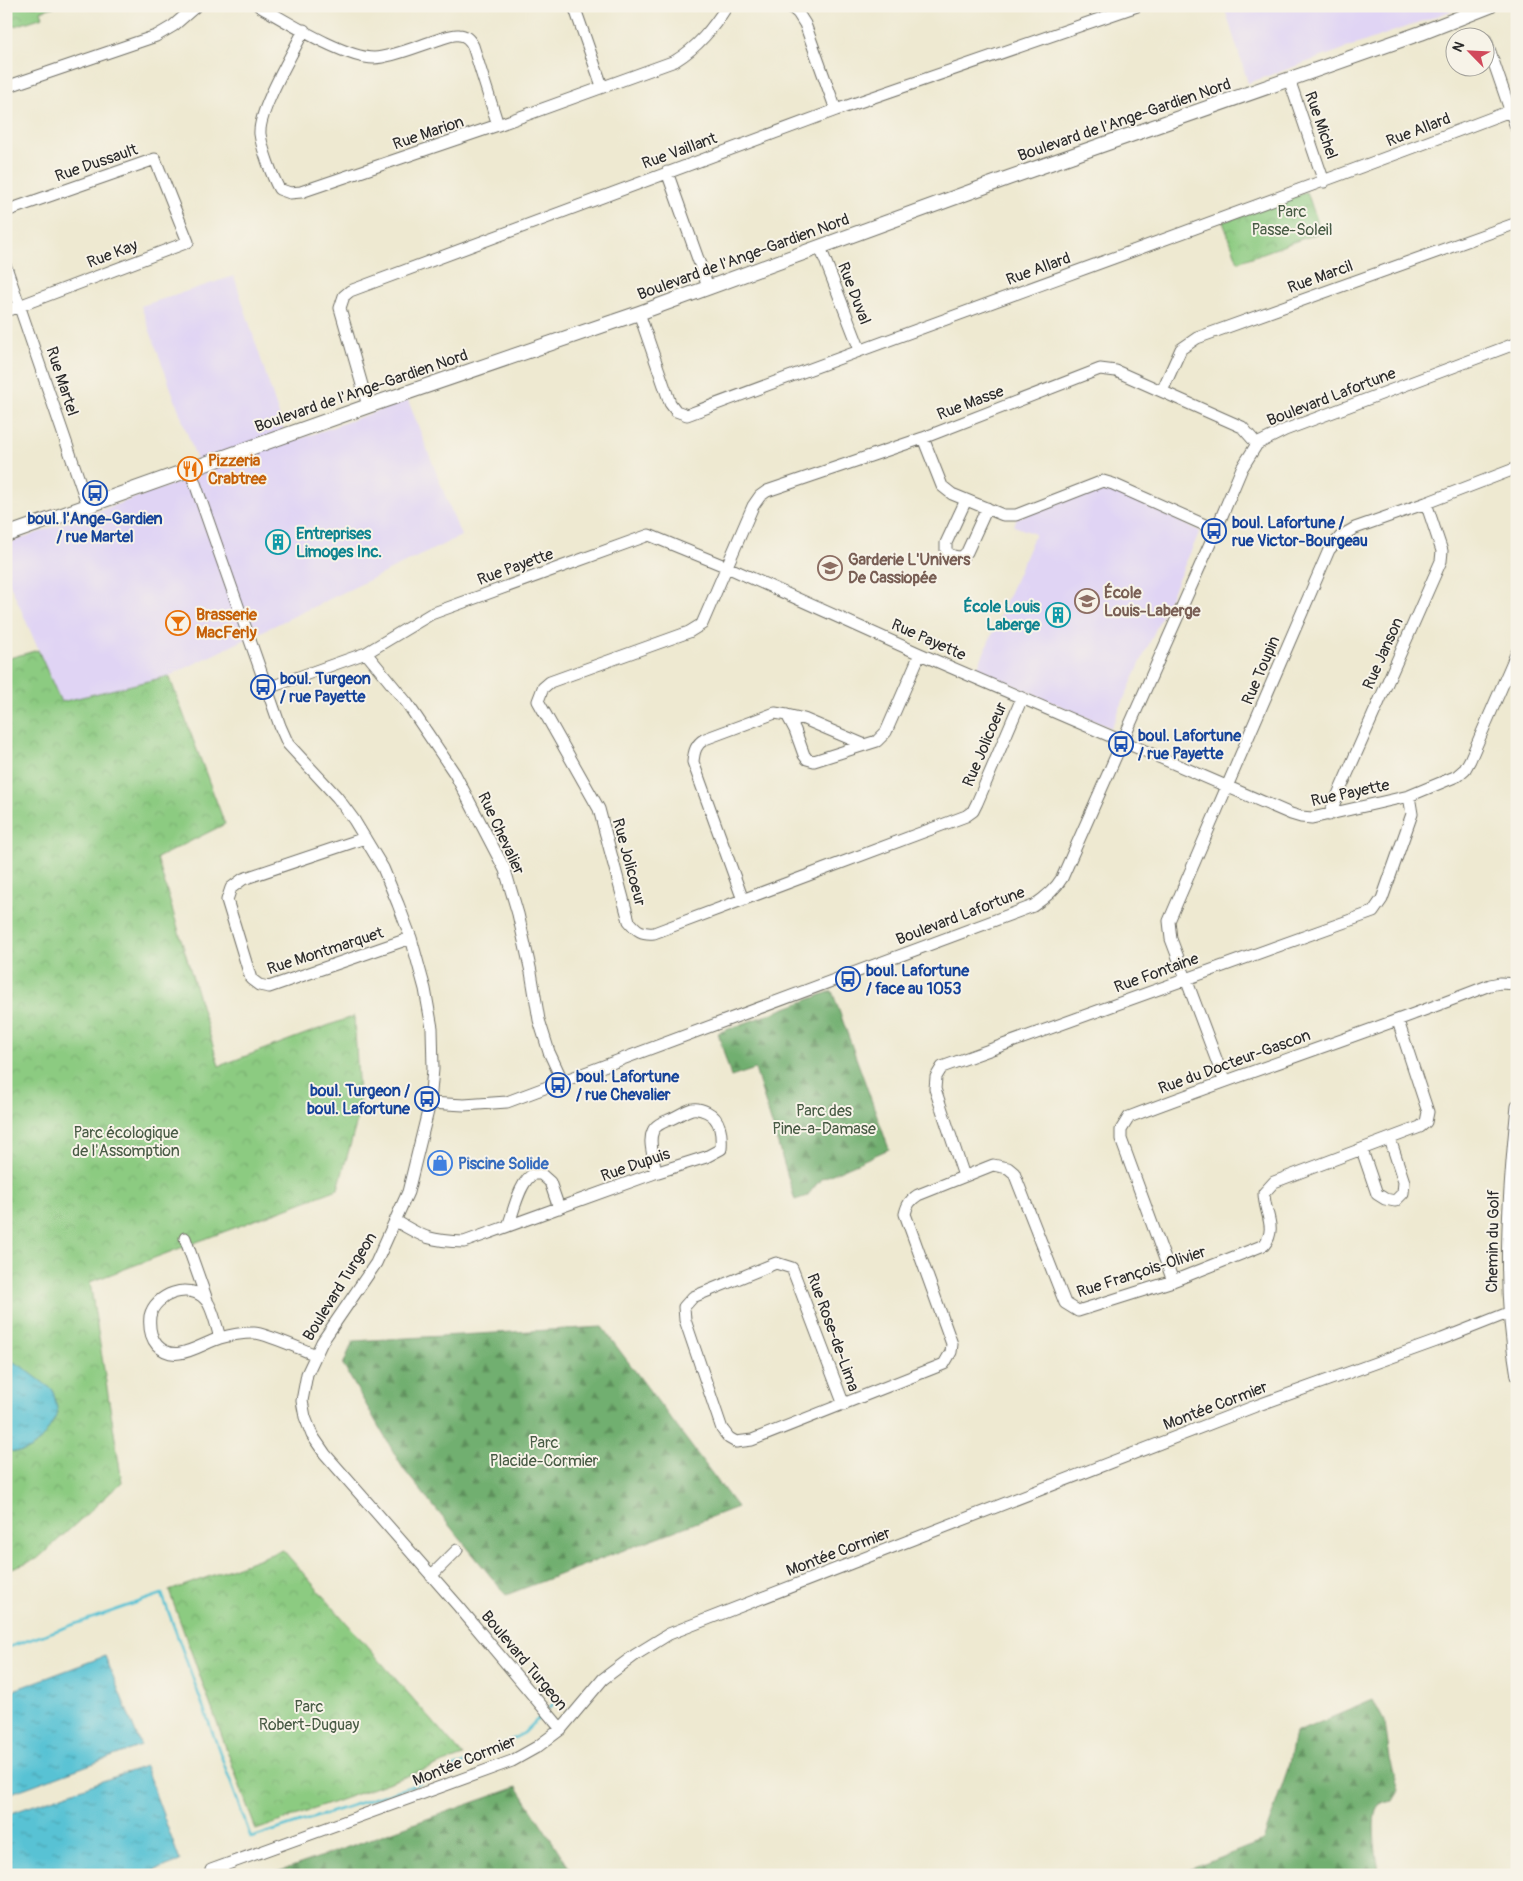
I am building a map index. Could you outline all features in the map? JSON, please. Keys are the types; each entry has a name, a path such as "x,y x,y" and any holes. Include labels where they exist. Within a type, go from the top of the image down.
{"main road":[{"name":"Boulevard de l'Ange-Gardien Nord","path":"6,534 820,248 930,206 1421,33 1490,6"}],"street":[{"path":"6,87 156,36 173,26 196,6"},
{"path":"258,6 352,54 374,58 452,35 465,36 473,46 498,125"},
{"path":"574,6 602,86"},
{"name":"Rue Marion","path":"304,30 261,121 260,134 273,177 279,189 290,193 302,192 498,125 675,61 687,53 714,26 727,6"},
{"path":"790,6 798,13 805,24 836,110"},
{"name":"Rue Vaillant","path":"368,406 340,308 344,296 350,291 836,110 1137,6"},
{"path":"1496,71 1517,130"},
{"name":"Rue Michel","path":"1290,78 1324,182"},
{"name":"Rue Allard","path":"639,312 670,403 676,411 687,415 860,350 1324,182 1510,111"},
{"name":"Rue Dussault","path":"6,211 155,159 172,200"},
{"path":"667,172 708,287"},
{"name":"Rue Kay","path":"6,311 188,242 172,200"},
{"name":"Rue Marcil","path":"1162,391 1181,349 1196,338 1517,223"},
{"name":"Rue Duval","path":"820,248 860,350"},
{"name":"Rue Martel","path":"6,267 21,306 88,506"},
{"name":"Boulevard Lafortune","path":"430,1103 464,1105 507,1102 1034,906 1050,893 1062,878 1242,468 1257,444 1285,430 1517,343"},
{"name":"Rue Masse","path":"727,567 753,506 767,490 923,438 1100,369 1116,371 1242,427 1257,444"},
{"path":"923,438 942,486 952,494 1003,515 1016,515 1103,481 1216,530"},
{"name":"Rue Toupin","path":"1224,1080 1171,939 1169,922 1329,550 1341,536 1355,528 1517,468"},
{"name":"Boulevard Turgeon","path":"190,469 265,689 288,744 337,797 366,838 382,868 410,938 425,989 432,1028 433,1069 430,1103 408,1192 376,1263 322,1342 307,1374 302,1401 305,1417 312,1435 325,1454 561,1729"},
{"path":"966,500 946,544 946,550 956,557 962,557 967,552 987,508"},
{"name":"Rue Janson","path":"1329,815 1441,561 1442,551 1426,503"},
{"name":"Rue Payette","path":"265,689 366,653 431,614 649,535 727,567 920,654 1227,786 1302,817 1312,818 1409,796 1457,776 1465,769 1517,652"},
{"name":"Rue Jolicoeur","path":"727,567 702,624 696,628 550,682 543,688 538,701 599,809 629,922 636,931 644,934 654,933 966,816 977,803 1022,698"},
{"name":"Rue Chevalier","path":"366,653 407,703 455,774 505,870 531,972 539,1020 549,1052 562,1080"},
{"path":"787,715 806,758 818,760 877,741 886,732 920,654"},
{"path":"743,900 693,762 696,747 705,739 775,714 804,719 865,745"},
{"name":"Rue Fontaine","path":"964,1176 935,1088 936,1077 942,1067 1372,912 1382,899 1412,814 1409,796"},
{"name":"Rue Montmarquet","path":"366,838 243,879 231,888 227,900 251,979 259,986 269,987 410,938"},
{"name":"Rue du Docteur-Gascon","path":"1173,1280 1121,1139 1121,1130 1129,1117 1224,1080 1398,1021 1490,985 1500,983 1517,984"},
{"name":"Rue François-Olivier","path":"736,1442 752,1440 944,1364 951,1352 952,1344 905,1214 907,1206 918,1195 993,1165 1008,1168 1014,1173 1065,1303 1078,1312 1173,1280 1264,1245 1270,1238 1272,1230 1264,1202 1264,1193 1274,1182 1420,1128 1426,1122 1428,1112 1398,1021"},
{"name":"Chemin du Golf","path":"1517,1106 1508,1211 1506,1262 1508,1314 1517,1376"},
{"name":"Rue Dupuis","path":"396,1221 420,1236 440,1242 464,1242 655,1173 706,1157 721,1149 722,1136 719,1124 712,1114 694,1108 657,1125 652,1132 651,1139 656,1163 655,1173"},
{"path":"1362,1150 1377,1194 1385,1199 1395,1201 1403,1193 1404,1182 1390,1139"},
{"path":"508,1226 526,1179 534,1174 542,1174 550,1182 559,1208"},
{"path":"185,1238 220,1338"},
{"name":"Rue Rose-de-Lima","path":"736,1442 729,1438 722,1428 685,1320 684,1307 693,1298 776,1263 792,1268 844,1405"},
{"path":"207,1300 194,1291 184,1291 171,1294 156,1302 151,1314 149,1328 154,1341 162,1350 169,1353 182,1353 220,1338 256,1333 316,1355"},
{"name":"Montée Cormier","path":"211,1870 505,1764 537,1747 561,1729 603,1679 669,1634 1253,1407 1508,1314"},
{"path":"431,1576 457,1550"}],"shaded area":[{"path":"1224,6 1465,6 1248,83"},
{"path":"234,276 288,443 408,400 461,536 169,676 61,702 6,575 6,544 202,474 141,306"},
{"name":"École Louis-Laberge","path":"1103,489 1115,491 1200,531 1111,728 977,669 1035,534 1014,526 1017,518 1087,492"}],"green space":[{"path":"6,6 56,6 41,11 43,17 6,29"},
{"name":"Parc Passe-Soleil","path":"1307,192 1321,232 1238,262 1223,222"},
{"name":"Parc écologique de l'Assomption","path":"38,650 61,702 169,676 225,824 157,858 219,1066 354,1016 360,1110 338,1189 90,1282 122,1482 37,1559 6,1570 6,659"},
{"name":"Parc des Pine-a-Damase","path":"832,991 889,1149 821,1179 807,1196 795,1200 755,1069 731,1077 718,1033"},
{"name":"Parc Placide-Cormier","path":"602,1327 737,1507 506,1595 404,1470 343,1365 353,1341"},
{"name":"Parc Robert-Duguay","path":"283,1550 463,1756 256,1830 169,1591"},
{"path":"1373,1700 1385,1723 1390,1759 1399,1790 1393,1800 1380,1804 1376,1810 1374,1828 1380,1875 1176,1875 1263,1841 1288,1768 1295,1733"},
{"path":"517,1787 574,1875 269,1875"}],"water":[{"path":"6,1358 21,1366 53,1390 58,1413 38,1443 25,1451 6,1450"},
{"path":"105,1656 141,1746 6,1795 6,1693"},
{"path":"145,1766 180,1861 142,1875 6,1875 6,1815"}],"waterway":[{"path":"6,1648 162,1594 251,1838 409,1787 478,1757 524,1733 543,1714"},
{"path":"549,1708 555,1702"}],"place":[{"name":"Pizzeria Crabtree","path":"190,469"},
{"name":"boul. l'Ange-Gardien / rue Martel","path":"95,493"},
{"name":"boul. Lafortune / rue Victor-Bourgeau","path":"1214,531"},
{"name":"Entreprises Limoges Inc.","path":"278,542"},
{"name":"Garderie L'Univers De Cassiopée","path":"830,568"},
{"name":"École Louis-Laberge","path":"1087,601"},
{"name":"École Louis Laberge","path":"1058,615"},
{"name":"Brasserie MacFerly","path":"178,623"},
{"name":"boul. Turgeon / rue Payette","path":"263,687"},
{"name":"boul. Lafortune / rue Payette","path":"1121,744"},
{"name":"boul. Lafortune / face au 1053","path":"848,979"},
{"name":"boul. Lafortune / rue Chevalier","path":"558,1085"},
{"name":"boul. Turgeon / boul. Lafortune","path":"427,1099"},
{"name":"Piscine Solide","path":"440,1163"}]}
